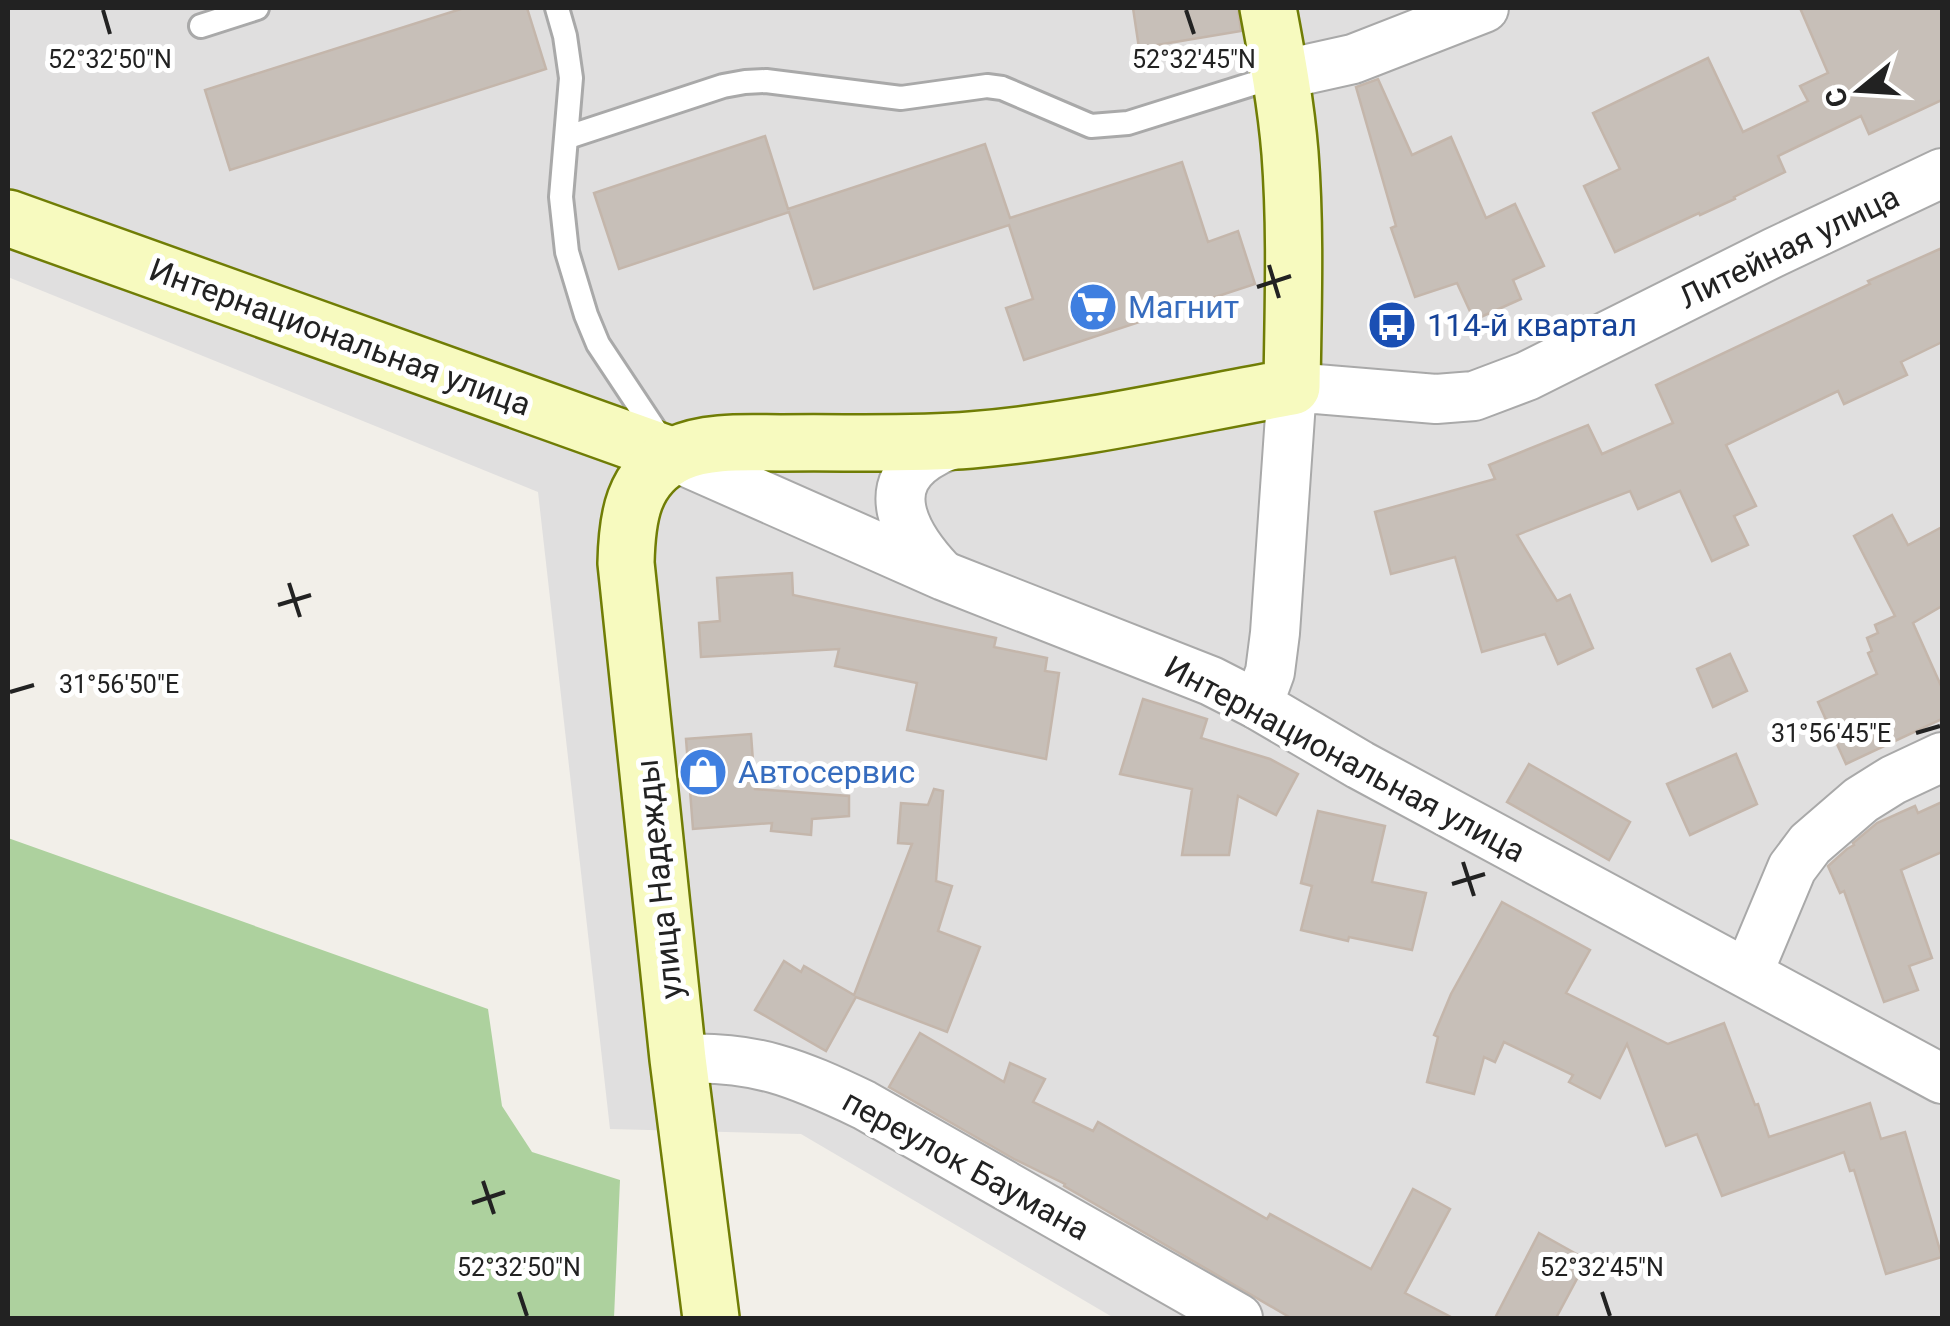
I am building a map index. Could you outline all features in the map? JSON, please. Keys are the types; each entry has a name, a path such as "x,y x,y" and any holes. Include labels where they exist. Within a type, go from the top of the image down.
{"street":[{"path":"1258,705 1270,672 1275,633 1292,387 1290,153 1268,8"},
{"path":"1280,75 1353,59 1484,8"},
{"name":"Литейная улица","path":"1292,387 1436,400 1474,396 1527,376 1942,173"},
{"name":"Интернациональная улица","path":"8,218 673,456 1039,616 1185,669 1258,705 1360,766 1942,1079"},
{"path":"673,456 689,449 746,443 966,440 1062,428 1292,387"},
{"path":"944,576 924,556 905,526 902,492 908,473 922,460 936,450 966,440"},
{"name":"улица Надежды","path":"673,456 640,485 626,532 626,563 678,1059 711,1318"},
{"path":"1748,973 1792,868 1810,844 1861,800 1892,780 1942,757"},
{"name":"переулок Баумана","path":"678,1059 758,1063 820,1084 1238,1318"}],"lane":[{"path":"201,26 257,8"},
{"path":"557,8 571,78 561,198 568,252 598,344 673,456"},
{"path":"568,137 746,82 766,81 901,98 987,86 1002,88 1091,126 1108,126 1280,75"}],"shaded area":[{"path":"8,8 1942,8 1942,1318 1114,1318 801,1134 610,1129 538,492 8,277"}],"green space":[{"path":"8,838 488,1009 502,1106 532,1152 620,1180 614,1318 8,1318"}],"building":[{"path":"464,8 527,8 546,69 230,170 205,90"},
{"path":"1133,8 1238,8 1241,31 1139,48"},
{"path":"1800,8 1942,8 1942,100 1869,134 1861,116 1778,156 1785,172 1735,199 1615,252 1584,186 1620,169 1593,113 1708,58 1743,132 1808,101 1800,86 1828,73"},
{"path":"1378,79 1412,155 1451,137 1486,218 1515,204 1544,266 1513,280 1521,299 1474,320 1457,283 1415,297 1391,228 1396,226 1356,87"},
{"path":"765,136 788,209 985,144 1010,218 1182,162 1208,242 1238,231 1255,284 1024,360 1006,308 1033,299 1009,225 814,289 789,212 619,269 594,193"},
{"path":"1942,248 1942,342 1901,362 1907,375 1844,404 1838,391 1726,445 1756,506 1734,516 1748,545 1712,561 1680,491 1638,509 1630,491 1517,535 1557,601 1570,595 1593,648 1558,664 1545,634 1482,652 1455,557 1391,574 1375,512 1495,479 1489,465 1588,425 1602,454 1673,423 1656,385"},
{"path":"1892,515 1908,545 1942,527 1942,606 1913,623 1942,688 1942,719 1846,764 1818,702 1877,674 1868,653 1872,651 1867,638 1878,633 1875,625 1895,616 1854,536"},
{"path":"792,573 793,595 996,638 994,647 1047,658 1045,671 1059,673 1046,759 907,730 917,683 835,666 839,649 701,657 699,623 720,621 717,578"},
{"path":"1730,654 1747,691 1713,707 1697,669"},
{"path":"1143,699 1207,719 1201,738 1270,759 1298,774 1276,815 1238,796 1229,855 1182,855 1192,789 1120,774"},
{"path":"751,734 755,789 849,796 849,816 812,819 811,835 771,831 772,823 693,829 686,739"},
{"path":"1736,754 1757,804 1690,835 1667,784"},
{"path":"1529,764 1630,822 1609,860 1507,802"},
{"path":"934,789 943,791 936,881 952,886 938,931 980,947 947,1032 856,997 826,1051 755,1010 784,961 801,972 804,966 854,995 912,844 898,843 901,803 928,805"},
{"path":"1942,802 1942,852 1901,870 1932,958 1909,966 1918,990 1884,1002 1844,891 1840,893 1828,866 1877,823 1915,806 1918,813"},
{"path":"1318,811 1385,826 1372,882 1426,893 1412,950 1301,930 1312,886 1301,883"},
{"path":"1502,902 1590,950 1566,993 1668,1044 1724,1023 1769,1137 1870,1103 1881,1139 1905,1132 1942,1257 1886,1274 1854,1170 1850,1171 1844,1152 1722,1196 1697,1134 1666,1146 1627,1044 1600,1098 1569,1082 1573,1075 1504,1042 1495,1062 1484,1057 1474,1094 1427,1082 1438,1037 1434,1035 1451,994"},
{"path":"920,1033 1004,1082 1010,1063 1045,1079 1033,1102 1093,1131 1098,1122 1267,1219 1270,1214 1371,1269 1413,1189 1434,1200 1450,1209 1405,1293 1453,1318 1291,1318 1065,1184 889,1087"},
{"path":"1539,1233 1587,1260 1556,1318 1495,1318"}],"place":[{"name":"Магнит","path":"1093,307"},
{"name":"114-й квартал","path":"1392,325"},
{"name":"Автосервис","path":"703,772"}]}
